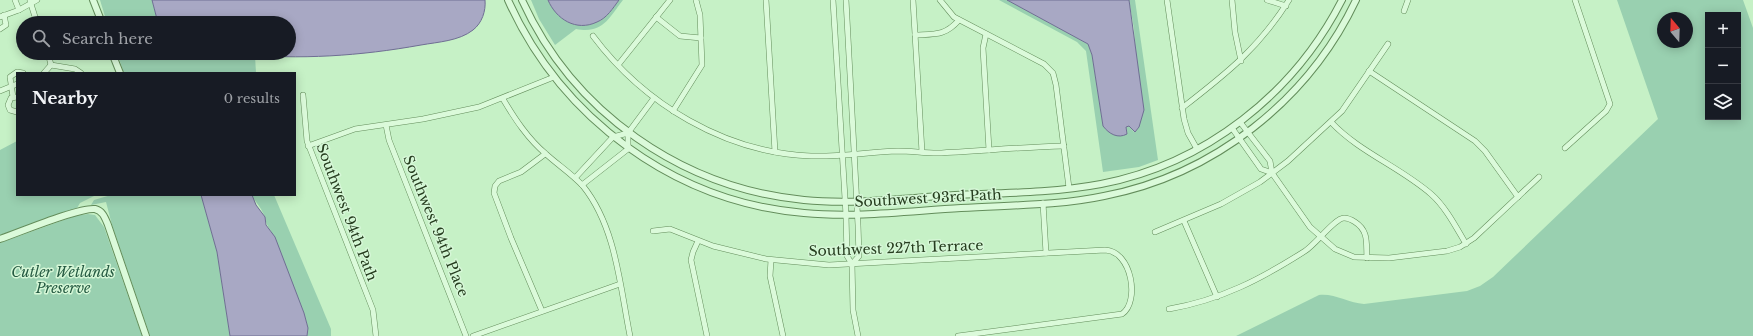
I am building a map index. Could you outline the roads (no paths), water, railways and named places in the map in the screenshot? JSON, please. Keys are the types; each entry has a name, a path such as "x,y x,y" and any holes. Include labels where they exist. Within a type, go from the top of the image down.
{"street":[{"path":"15,0 19,10"},
{"path":"0,29 6,25 2,16 19,10 31,1 37,0"},
{"path":"93,0 99,16"},
{"name":"Southwest 93rd Path","path":"508,0 526,36 554,77 579,107 628,149 656,167 683,181 735,200 789,212 846,215 1043,203 1094,198 1141,187 1192,166 1248,132 1282,103 1311,71 1336,37 1356,0"},
{"name":"Southwest 93rd Path","path":"522,0 537,30 565,71 593,102 628,133 677,163 728,185 757,193 793,199 845,201 1069,188 1103,183 1132,176 1166,164 1197,150 1232,128 1277,90 1302,62 1323,33 1342,0"},
{"path":"618,65 670,0"},
{"path":"673,111 702,65 700,10 696,0"},
{"path":"766,0 775,152"},
{"path":"833,0 843,155 846,215 846,256 852,264 853,310 858,336"},
{"path":"846,0 859,256 852,264"},
{"path":"913,0 922,152"},
{"path":"940,0 951,15 958,20 1044,64 1052,71 1069,188"},
{"path":"1167,0 1182,108 1187,130 1197,150"},
{"path":"1232,0 1235,32 1241,61"},
{"path":"1267,0 1286,6"},
{"path":"1182,108 1241,61 1266,34 1289,0"},
{"path":"1404,11 1408,0"},
{"path":"1565,148 1606,112 1610,104 1575,0"},
{"path":"31,1 35,16"},
{"path":"656,17 680,36 701,38"},
{"path":"915,35 944,32 951,29 958,20"},
{"path":"986,34 983,48 989,150"},
{"path":"593,36 618,65 654,98 673,111 712,132 747,146 775,152 811,156 922,152 936,153 1064,146"},
{"path":"1155,232 1221,204 1272,173 1331,122 1345,107 1388,44"},
{"path":"50,60 51,65"},
{"path":"115,60 120,72"},
{"path":"51,65 64,70 75,69 80,72"},
{"path":"45,72 51,65"},
{"path":"1369,70 1475,141 1485,151 1518,197"},
{"path":"16,72 11,75 11,86 15,97 9,100 8,105 10,110 16,112"},
{"path":"308,146 350,130 438,116 480,107 504,99 554,77"},
{"path":"0,91 16,84"},
{"name":"Southwest 94th Path","path":"303,95 305,132 308,146 373,310 376,336"},
{"path":"582,185 628,149 628,133 654,98"},
{"path":"504,99 521,127 545,154 582,185 597,207 605,226 620,284 630,336"},
{"path":"1240,122 1270,161 1272,173 1310,227 1335,249 1354,257 1389,258 1451,250 1466,244 1539,176"},
{"path":"1331,122 1346,135 1431,194 1449,217 1466,244"},
{"name":"Southwest 94th Place","path":"386,125 390,144 466,336"},
{"path":"1232,128 1262,169 1272,173"},
{"path":"575,178 613,137 628,133"},
{"path":"542,311 494,195 496,186 501,180 524,170 545,154"},
{"path":"1043,203 1046,253"},
{"path":"0,239 80,211 97,210 103,214 106,221 146,336"},
{"path":"1169,310 1217,298 1266,275 1310,247 1321,238 1337,220 1345,218 1351,220 1365,232 1367,258"},
{"path":"1184,221 1217,298"},
{"name":"Southwest 227th Terrace","path":"653,231 670,229 698,241 772,260 820,264 852,264 1107,250 1120,255 1126,264 1130,282 1130,304 1127,310 1116,316 958,336"},
{"path":"698,241 691,260 707,336"},
{"path":"772,260 770,276 783,336"},
{"path":"473,336 620,284"}],"water":[{"path":"152,0 485,0 483,16 479,24 473,30 461,37 398,49 330,56 296,57 296,16 156,16"},
{"path":"548,0 619,0 604,18 589,25 582,25 568,22 561,18"},
{"path":"1007,0 1129,0 1144,110 1139,127 1135,132 1129,126 1126,127 1127,134 1117,136 1103,126 1092,55 1088,44"},
{"path":"201,196 252,196 256,205 265,217 266,225 275,237 304,313 308,328 307,336 230,336 217,252"}],"park label":[{"name":"Cutler Wetlands Preserve","path":"63,280"}]}
